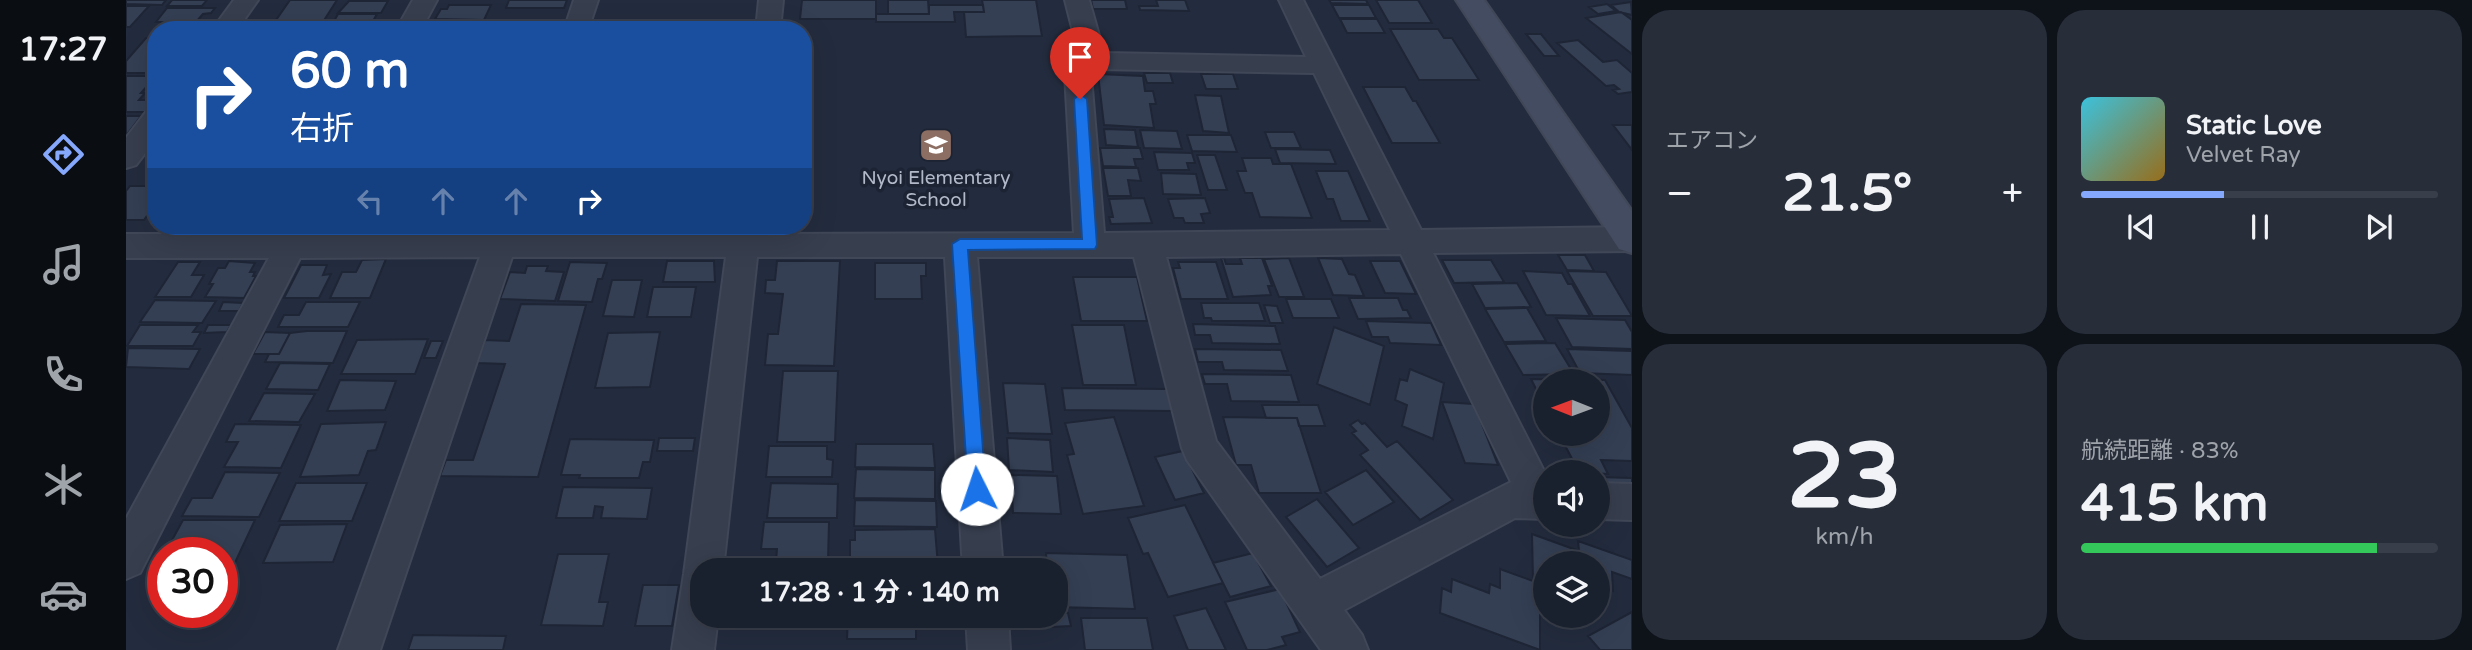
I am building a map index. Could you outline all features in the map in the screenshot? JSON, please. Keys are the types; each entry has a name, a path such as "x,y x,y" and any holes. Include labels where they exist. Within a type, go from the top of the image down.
{"street":[{"path":"230,21 246,0"},
{"path":"413,21 425,0"},
{"path":"579,21 586,0"},
{"path":"769,21 771,0"},
{"path":"1077,0 1093,61"},
{"path":"1291,0 1533,482"},
{"path":"1470,0 1632,239"},
{"path":"1090,245 1078,74 1093,61 1322,65"},
{"path":"126,158 147,131"},
{"path":"126,246 296,235 743,235 960,244 1090,245 1632,239"},
{"path":"126,559 296,235"},
{"path":"359,650 504,235"},
{"path":"704,558 743,235"},
{"path":"960,244 982,558"},
{"path":"1147,245 1200,448 1347,650"},
{"path":"1314,604 1511,500 1533,500"},
{"path":"1610,502 1632,502"},
{"path":"693,650 696,628"},
{"path":"988,628 989,650"}],"building":[{"path":"126,0 166,0 162,5 126,4"},
{"path":"172,0 207,0 202,6 167,6"},
{"path":"290,0 337,0 324,21 275,21"},
{"path":"509,0 567,0 564,8 506,8"},
{"path":"802,0 876,0 876,19 800,19"},
{"path":"888,0 928,0 929,14 888,14"},
{"path":"982,0 1036,0 1042,36 966,37 964,12 984,12"},
{"path":"1091,0 1125,0 1127,9 1093,9"},
{"path":"1156,0 1185,0 1189,11 1140,10 1139,6 1158,6"},
{"path":"1329,0 1366,0 1368,4 1331,3"},
{"path":"1376,0 1418,0 1432,23 1389,23"},
{"path":"349,1 388,1 381,13 338,13"},
{"path":"1631,2 1632,15 1619,12 1611,5"},
{"path":"1607,4 1616,11 1598,14 1589,7"},
{"path":"449,5 491,5 484,20 435,19 441,9 447,9"},
{"path":"929,5 983,5 984,12 954,12 955,22 876,22 876,14 929,14"},
{"path":"1332,5 1369,5 1376,18 1339,18"},
{"path":"126,6 149,6 130,27 126,27"},
{"path":"167,8 215,8 211,13 203,14 197,21 157,21"},
{"path":"1621,12 1632,20 1632,54 1586,18"},
{"path":"338,14 377,14 373,21 334,21"},
{"path":"1340,19 1377,19 1385,33 1347,33"},
{"path":"1390,29 1438,29 1444,38 1452,38 1479,80 1419,80"},
{"path":"1526,34 1541,34 1559,56 1544,56"},
{"path":"147,38 147,73 126,73 126,61"},
{"path":"1578,40 1603,62 1617,60 1632,73 1632,92 1618,94 1613,90 1619,89 1614,85 1606,86 1557,43"},
{"path":"1144,73 1170,73 1173,83 1147,83"},
{"path":"1098,74 1143,76 1145,91 1153,91 1156,104 1150,104 1154,128 1104,125"},
{"path":"1201,74 1233,74 1238,89 1206,89"},
{"path":"126,76 147,76 147,86 141,93 145,93 139,100 147,100 147,109 145,112 126,112"},
{"path":"1363,87 1405,87 1440,143 1392,143"},
{"path":"1195,95 1221,96 1229,133 1203,131"},
{"path":"126,116 141,116 126,136"},
{"path":"1613,125 1632,125 1632,150"},
{"path":"1104,129 1135,130 1138,147 1106,145"},
{"path":"1140,130 1177,131 1182,149 1144,148"},
{"path":"1265,132 1294,132 1301,148 1271,148"},
{"path":"1187,135 1231,135 1237,152 1192,151"},
{"path":"1100,148 1140,148 1143,159 1134,159 1136,167 1103,166"},
{"path":"1275,149 1330,150 1336,164 1280,163"},
{"path":"1154,152 1192,153 1195,163 1187,163 1189,170 1158,170"},
{"path":"1197,155 1215,155 1227,190 1208,190"},
{"path":"1242,158 1271,158 1273,164 1291,164 1312,218 1260,217 1252,193 1245,193 1237,171 1246,171"},
{"path":"1103,168 1138,168 1141,181 1128,180 1131,196 1108,196"},
{"path":"1316,171 1348,171 1370,221 1341,221 1333,199 1327,199"},
{"path":"1161,173 1196,174 1201,195 1163,194"},
{"path":"130,186 147,186 147,216 144,220 126,220 126,191"},
{"path":"1144,198 1152,223 1111,224 1109,217 1113,217 1109,199"},
{"path":"1205,198 1210,213 1201,214 1204,223 1185,223 1183,218 1174,218 1168,199"},
{"path":"1558,255 1585,255 1594,271 1567,270"},
{"path":"1221,258 1224,258 1226,264 1242,264 1240,258 1262,258 1272,286 1268,286 1271,295 1233,297"},
{"path":"1289,258 1304,297 1279,297 1264,259"},
{"path":"1318,258 1342,259 1349,274 1355,275 1364,296 1333,295"},
{"path":"386,259 370,298 330,298 342,272 356,272 362,260"},
{"path":"1442,260 1491,260 1504,282 1454,283"},
{"path":"229,261 255,263 250,272 255,272 253,276 256,276 244,298 205,297 218,268 225,268"},
{"path":"667,261 714,261 715,282 663,282"},
{"path":"777,261 840,261 834,366 765,365 768,334 778,334 783,294 765,293 766,280 775,280"},
{"path":"1370,261 1400,261 1416,294 1385,293"},
{"path":"178,262 200,262 192,275 204,275 191,297 155,297"},
{"path":"570,262 607,263 602,279 598,279 592,302 558,301"},
{"path":"1178,262 1216,262 1228,299 1181,299 1173,268 1180,268"},
{"path":"875,263 926,263 926,276 921,276 922,299 875,299"},
{"path":"301,265 327,265 323,275 331,274 319,298 284,298"},
{"path":"527,266 548,266 546,271 564,272 555,301 500,299 510,272 525,273"},
{"path":"1523,271 1562,273 1568,284 1572,284 1590,316 1546,315"},
{"path":"1567,271 1606,272 1632,316 1593,316"},
{"path":"1073,277 1137,277 1147,321 1081,321"},
{"path":"612,280 642,280 634,317 603,316"},
{"path":"1517,283 1531,307 1485,308 1472,284"},
{"path":"653,287 696,287 691,317 647,317"},
{"path":"1349,298 1398,298 1403,310 1407,310 1411,318 1358,319"},
{"path":"1286,299 1331,299 1339,318 1293,318"},
{"path":"155,300 216,301 202,323 140,322"},
{"path":"223,302 243,303 239,311 219,311"},
{"path":"306,302 360,302 348,327 278,327 284,315 299,315"},
{"path":"1201,303 1259,303 1265,321 1212,321 1211,318 1204,318"},
{"path":"521,304 586,305 538,477 440,476 446,460 473,460 505,364 477,363 485,340 509,341"},
{"path":"1264,305 1277,306 1283,323 1270,323"},
{"path":"1527,308 1546,341 1504,342 1485,309"},
{"path":"1556,318 1625,320 1632,332 1632,349 1572,347"},
{"path":"1366,321 1431,323 1441,345 1390,343 1388,337 1372,337"},
{"path":"1193,324 1275,326 1280,344 1212,343 1210,335 1195,335"},
{"path":"140,325 198,325 193,332 201,332 193,346 127,346"},
{"path":"208,325 231,325 227,332 204,333"},
{"path":"1072,325 1124,325 1136,385 1083,385"},
{"path":"1334,327 1384,346 1370,405 1317,384"},
{"path":"347,331 333,363 265,362 269,354 279,354 290,333"},
{"path":"265,332 290,333 279,354 253,354"},
{"path":"660,332 650,387 595,388 608,333"},
{"path":"428,339 415,374 341,374 357,340"},
{"path":"431,341 443,341 436,358 424,358"},
{"path":"1555,343 1571,369 1533,369 1533,375 1523,375 1505,344"},
{"path":"128,348 200,349 189,369 126,367"},
{"path":"1195,349 1281,350 1288,371 1224,370 1222,362 1198,362"},
{"path":"1567,349 1632,351 1632,375 1610,374 1610,369 1578,369"},
{"path":"280,363 330,364 318,390 266,389"},
{"path":"1410,369 1444,383 1433,439 1402,426 1407,405 1395,400 1400,379 1407,381"},
{"path":"783,371 838,371 835,442 777,442"},
{"path":"1202,374 1291,375 1299,402 1231,401 1227,384 1205,384"},
{"path":"340,380 396,381 385,410 327,411"},
{"path":"1003,383 1045,384 1052,434 1008,433"},
{"path":"1062,388 1168,389 1173,411 1065,410"},
{"path":"1610,389 1632,428 1632,461 1573,460 1565,446 1610,446"},
{"path":"264,393 315,394 299,422 249,421"},
{"path":"1442,402 1474,404 1498,465 1465,463"},
{"path":"1262,405 1318,405 1325,426 1299,426 1297,418 1266,418"},
{"path":"1114,417 1144,506 1083,514 1067,455 1074,454 1065,423"},
{"path":"1223,417 1297,418 1321,493 1259,493 1251,465 1236,465"},
{"path":"1358,420 1362,424 1365,423 1387,447 1397,441 1453,500 1420,520 1360,455 1368,450 1352,433 1356,431 1350,425"},
{"path":"386,422 376,450 368,451 359,475 300,477 321,424"},
{"path":"235,424 301,425 281,468 224,467 238,442 226,442"},
{"path":"659,438 695,438 693,451 657,451"},
{"path":"1007,438 1050,440 1053,472 1009,470"},
{"path":"570,439 654,440 650,462 643,462 639,478 579,478 580,475 561,475"},
{"path":"856,444 933,444 935,468 855,467"},
{"path":"769,446 827,446 827,459 833,460 832,477 766,477"},
{"path":"1183,451 1204,493 1175,500 1155,457"},
{"path":"856,469 935,470 935,499 854,498"},
{"path":"1366,470 1394,502 1353,525 1325,492"},
{"path":"225,472 280,473 259,517 182,516 192,498 212,498"},
{"path":"1011,475 1057,476 1061,514 1013,513"},
{"path":"1610,477 1632,478 1632,486 1610,485"},
{"path":"296,483 367,483 352,521 279,521"},
{"path":"771,483 838,484 837,518 767,518"},
{"path":"563,487 652,488 647,519 601,518 603,507 595,506 593,518 556,518"},
{"path":"1317,499 1359,548 1327,567 1286,517"},
{"path":"855,500 936,501 937,527 854,526"},
{"path":"1185,505 1223,583 1168,597 1148,553 1143,554 1128,518"},
{"path":"183,520 255,520 238,556 238,537 174,537"},
{"path":"764,522 829,522 828,558 776,558 777,549 761,549"},
{"path":"347,524 333,562 263,563 280,525"},
{"path":"935,529 937,558 850,558 850,540 855,540 855,530"},
{"path":"1532,534 1533,537 1540,537 1579,551 1533,551 1533,581"},
{"path":"1578,541 1606,551 1579,551"},
{"path":"1610,552 1632,560 1632,579 1612,572 1613,591 1610,590"},
{"path":"1046,553 1127,555 1135,609 1068,607 1068,558 1046,558"},
{"path":"1253,553 1271,586 1230,597 1213,563"},
{"path":"558,554 609,554 599,602 608,602 603,626 541,625"},
{"path":"1500,569 1533,581 1533,628 1540,628 1540,650 1440,613 1442,588 1451,592 1452,579 1489,593 1490,584 1500,588"},
{"path":"643,585 679,585 672,626 635,626"},
{"path":"1280,589 1300,632 1282,637 1286,645 1267,650 1247,650 1225,602"},
{"path":"1206,608 1226,650 1188,650 1174,616"},
{"path":"1632,612 1632,650 1600,650 1588,636 1603,628 1610,628 1610,624"},
{"path":"1081,618 1147,618 1153,650 1085,650"},
{"path":"847,628 916,628 916,639 847,639"},
{"path":"413,635 506,636 503,650 408,650"}],"place":[{"name":"Nyoi Elementary School","path":"936,145"}],"route":[{"path":"977,489 960,244 1090,245 1080,99"}]}
